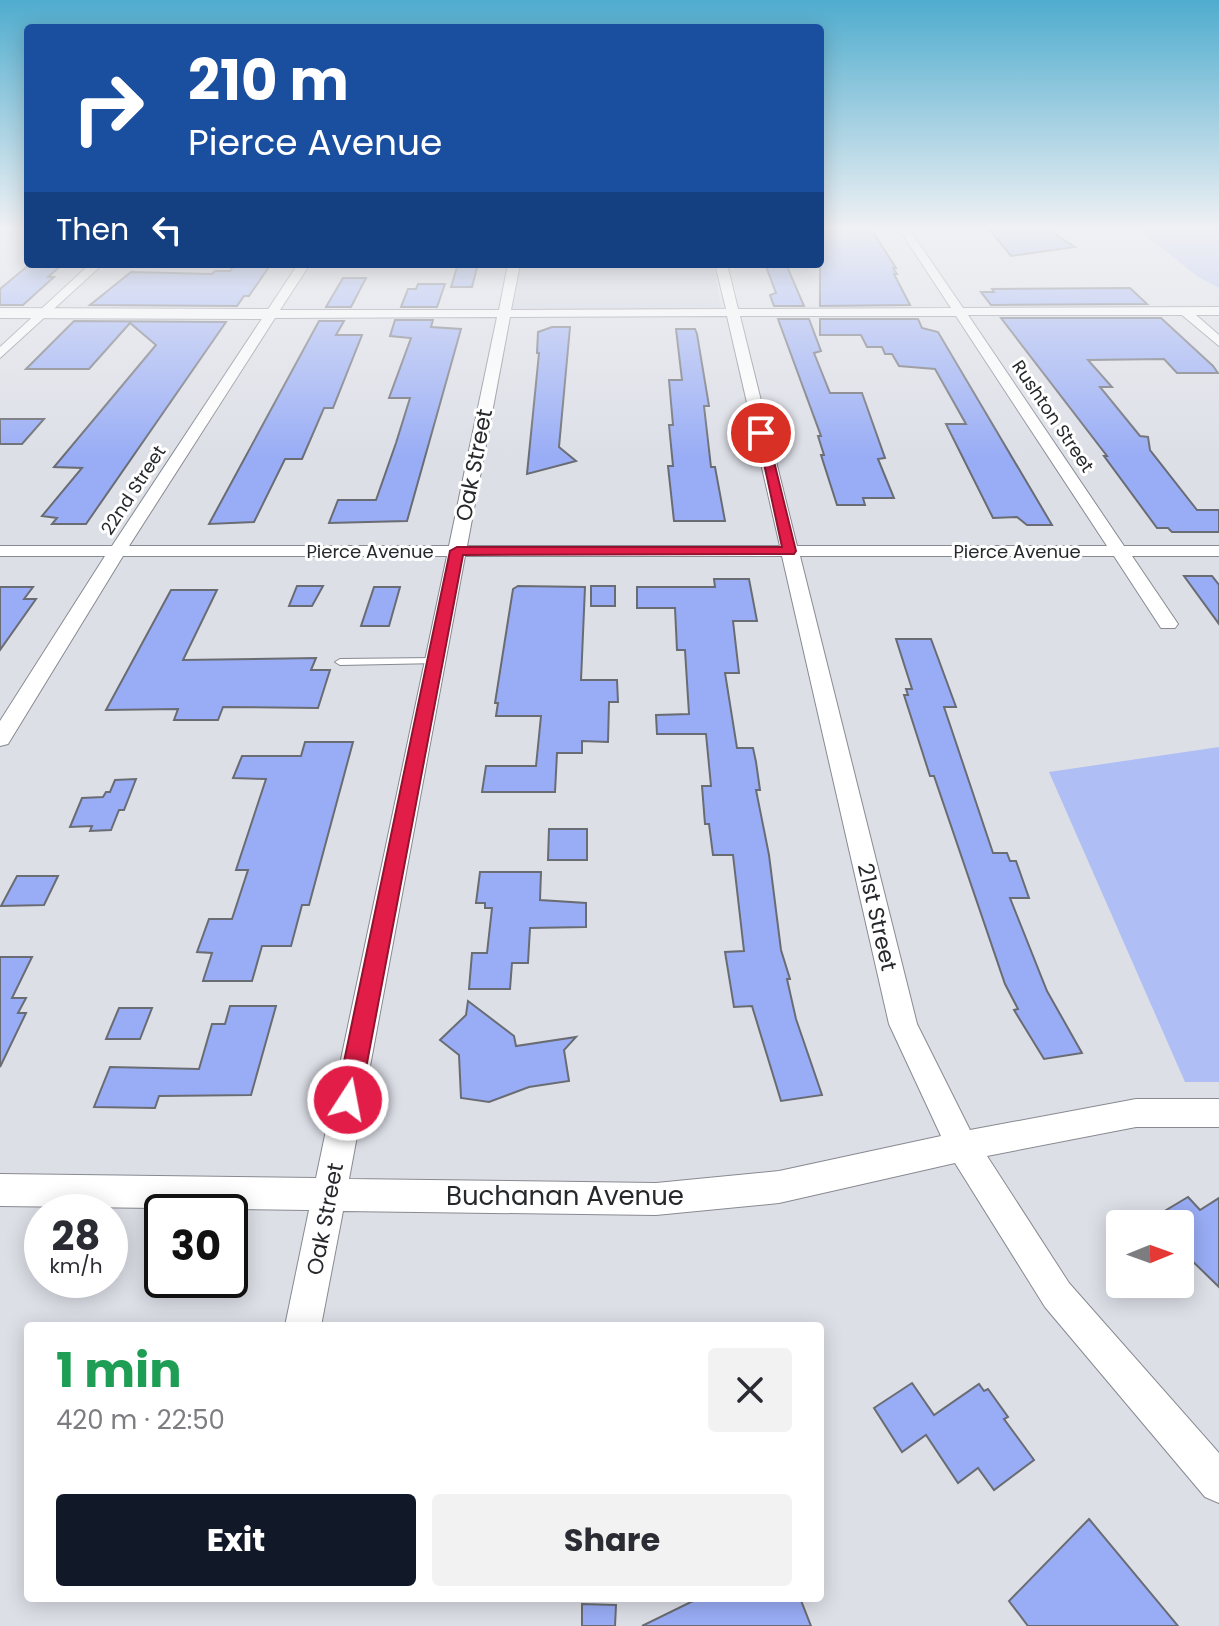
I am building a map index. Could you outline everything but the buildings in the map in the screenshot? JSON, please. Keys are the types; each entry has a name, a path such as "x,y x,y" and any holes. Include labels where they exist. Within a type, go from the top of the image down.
{"street":[{"path":"0,354 54,305"},
{"name":"22nd Street","path":"0,739 117,551 277,305"},
{"name":"Oak Street","path":"304,1322 506,305"},
{"name":"21st Street","path":"731,305 903,1024 962,1146 1057,1295 1219,1483"},
{"name":"Rushton Street","path":"955,305 1168,624"},
{"path":"0,313 733,315 1219,311"},
{"path":"1187,313 1219,342"},
{"name":"Pierce Avenue","path":"0,551 1219,551"},
{"name":"Buchanan Avenue","path":"0,1190 656,1199 779,1187 962,1146 1136,1113 1219,1113"}],"lane":[{"path":"340,662 435,661"}],"shaded area":[{"path":"513,305 721,305 722,311 512,311"},
{"path":"1219,747 1219,1082 1185,1082 1049,772"}],"route":[{"path":"348,1100 457,551 790,551 761,433"}]}
